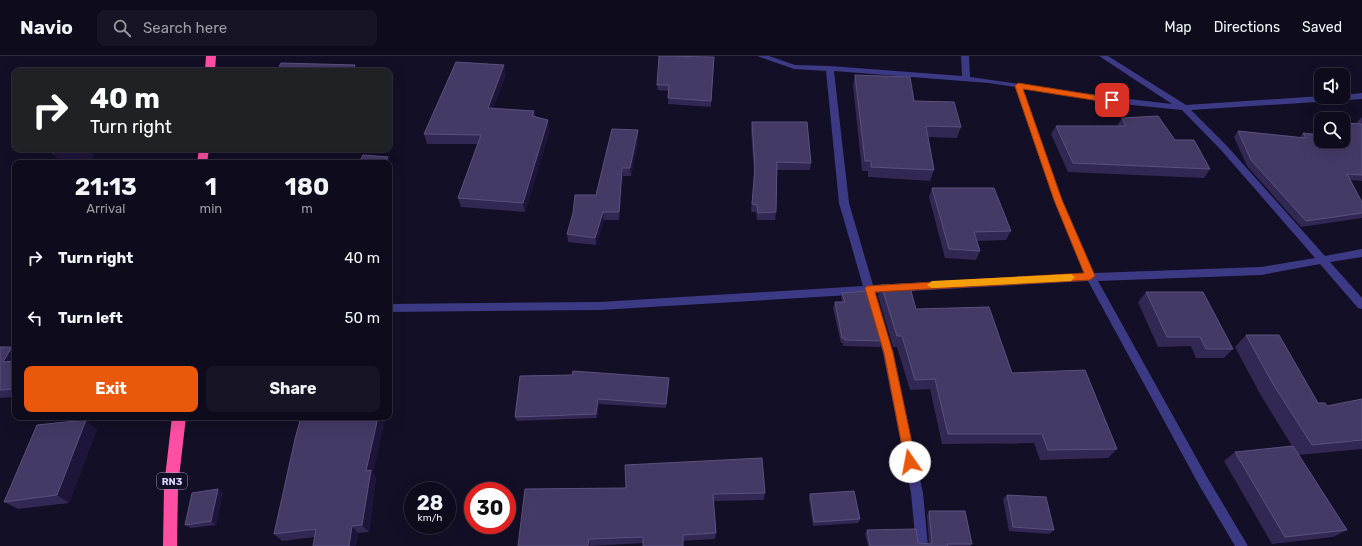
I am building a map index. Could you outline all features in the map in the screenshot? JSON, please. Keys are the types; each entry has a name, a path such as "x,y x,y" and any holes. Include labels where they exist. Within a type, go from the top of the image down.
{"highway":[{"path":"210,68 212,56"},
{"name":"RN3","path":"170,546 172,486 179,420"}],"street":[{"path":"761,56 794,67 830,68 966,79 1112,100 1184,108 1362,96"},
{"path":"966,56 966,79"},
{"path":"1103,56 1184,108 1229,154 1362,305"},
{"path":"830,68 844,204 888,353 917,493 922,546"},
{"path":"1018,86 1058,200 1090,276 1203,482 1242,546"},
{"path":"392,308 600,306 870,288 1090,276 1260,271 1362,253"}],"building":[{"path":"659,56 714,57 711,101 668,98 669,85 657,85"},
{"path":"456,62 504,65 488,108 534,111 532,116 548,120 523,203 458,198 481,135 424,134"},
{"path":"281,63 355,65 354,68 278,68"},
{"path":"855,75 910,77 914,101 954,102 961,127 926,126 934,170 871,167 871,161 865,161"},
{"path":"1158,116 1175,140 1194,140 1210,169 1073,163 1056,126 1126,126 1122,118"},
{"path":"752,122 807,122 811,163 777,162 776,212 758,213 757,205 752,204 755,167"},
{"path":"1350,123 1362,124 1362,175 1347,174 1362,202 1362,213 1306,221 1251,160 1238,131 1306,138 1303,133 1314,134 1314,148 1350,148"},
{"path":"612,129 638,130 630,168 622,168 619,212 603,212 595,238 567,234 573,213 575,195 596,195"},
{"path":"363,155 388,157 386,160 360,160"},
{"path":"932,188 994,188 1011,231 974,232 980,251 949,249"},
{"path":"909,284 916,309 989,307 1012,373 1085,370 1117,449 1048,450 1042,434 948,434 935,379 915,380 902,336 897,336 881,285"},
{"path":"867,291 882,341 845,340 842,338 835,302 845,302 842,293"},
{"path":"1146,292 1203,292 1233,349 1206,349 1200,337 1167,337"},
{"path":"1246,335 1279,335 1318,403 1325,403 1327,406 1362,399 1362,440 1312,445 1273,384"},
{"path":"0,347 12,347 3,362 12,361 12,389 0,390"},
{"path":"573,371 669,378 666,404 598,399 596,414 515,417 520,376 572,375"},
{"path":"86,420 57,495 4,502 37,425"},
{"path":"300,420 377,420 366,471 371,470 362,525 352,526 349,546 313,546 316,529 274,534"},
{"path":"1293,446 1347,530 1285,537 1235,452"},
{"path":"762,458 765,493 713,494 716,533 683,535 683,546 643,546 643,537 589,539 588,546 518,546 525,489 626,488 625,465"},
{"path":"218,489 211,521 185,525 192,493"},
{"path":"854,491 860,519 814,522 810,494"},
{"path":"1007,495 1046,497 1054,530 1013,527"},
{"path":"929,511 965,511 972,544 947,544 948,546 870,546 867,530 916,529 918,543 931,544"}],"slow traffic":[{"path":"932,285 1071,277"}],"route":[{"path":"910,462 888,353 870,288 1090,276 1058,200 1033,125 1018,86 1112,100"}]}
